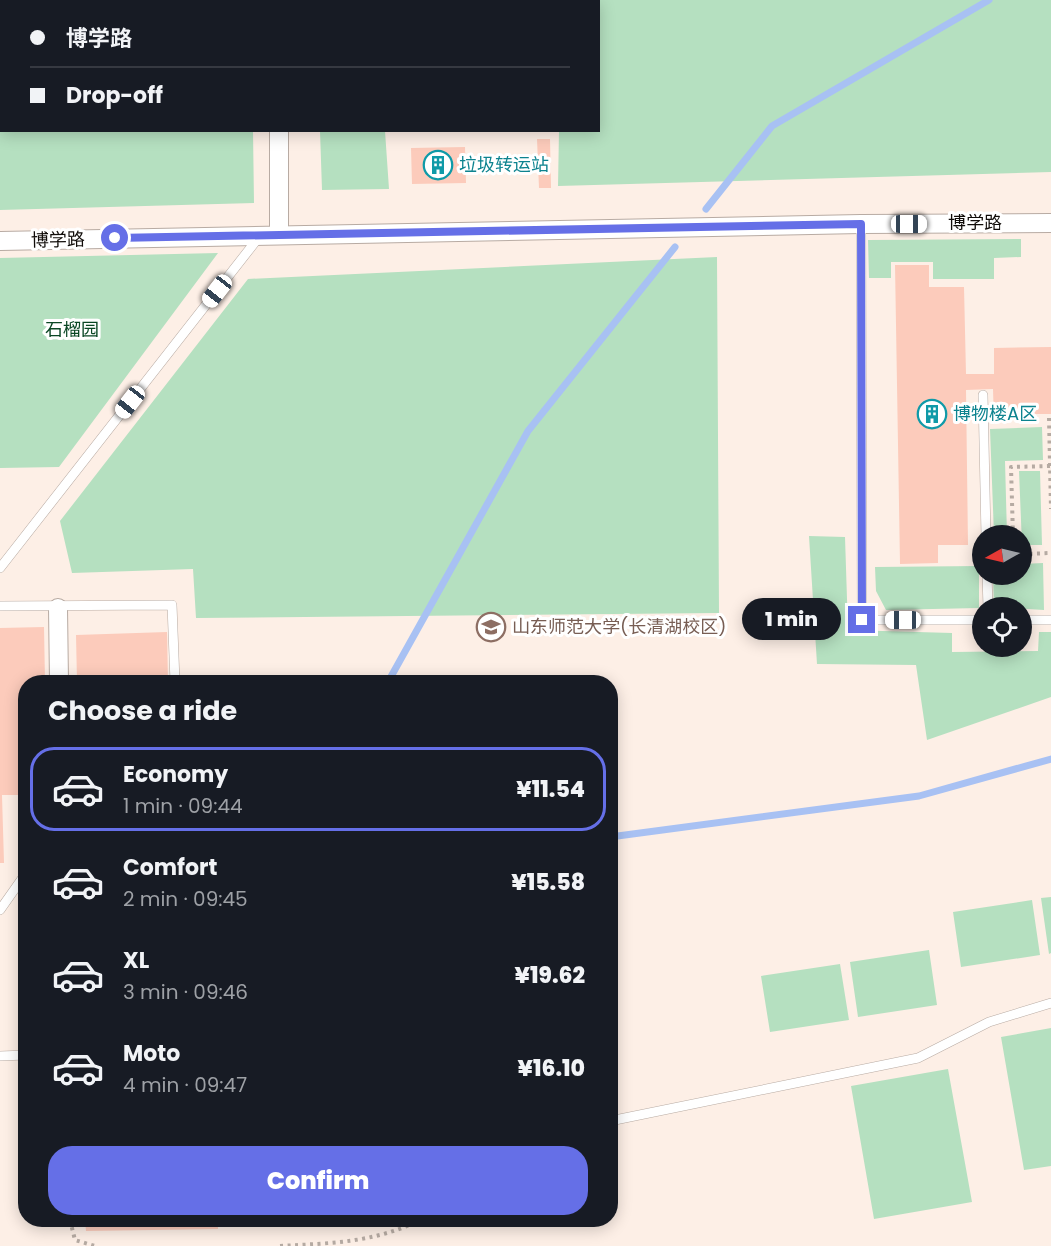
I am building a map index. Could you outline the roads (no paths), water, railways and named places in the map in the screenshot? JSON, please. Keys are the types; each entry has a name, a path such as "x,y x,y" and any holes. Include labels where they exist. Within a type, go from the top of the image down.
{"street":[{"path":"270,235 279,132"},
{"name":"博学路","path":"0,241 861,224 1051,223"},
{"path":"58,608 59,675"}],"lane":[{"path":"861,224 862,620 972,620"},
{"path":"0,568 270,235"},
{"path":"983,396 986,525"},
{"path":"0,606 58,608 172,605 175,675"},
{"path":"1032,620 1051,620"},
{"path":"0,910 18,884"},
{"path":"618,1118 918,1058 989,1022 1051,1003"},
{"path":"0,1056 18,1055"}],"waterway":[{"path":"706,209 772,126 989,0"},
{"path":"392,675 528,431 675,247"},
{"path":"618,836 919,796 1051,759"}],"place":[{"name":"垃圾转运站","path":"438,165"},
{"name":"博物楼A区","path":"932,414"},
{"name":"山东师范大学(长清湖校区)","path":"491,627"}],"park label":[{"name":"石榴园","path":"72,330"}]}
